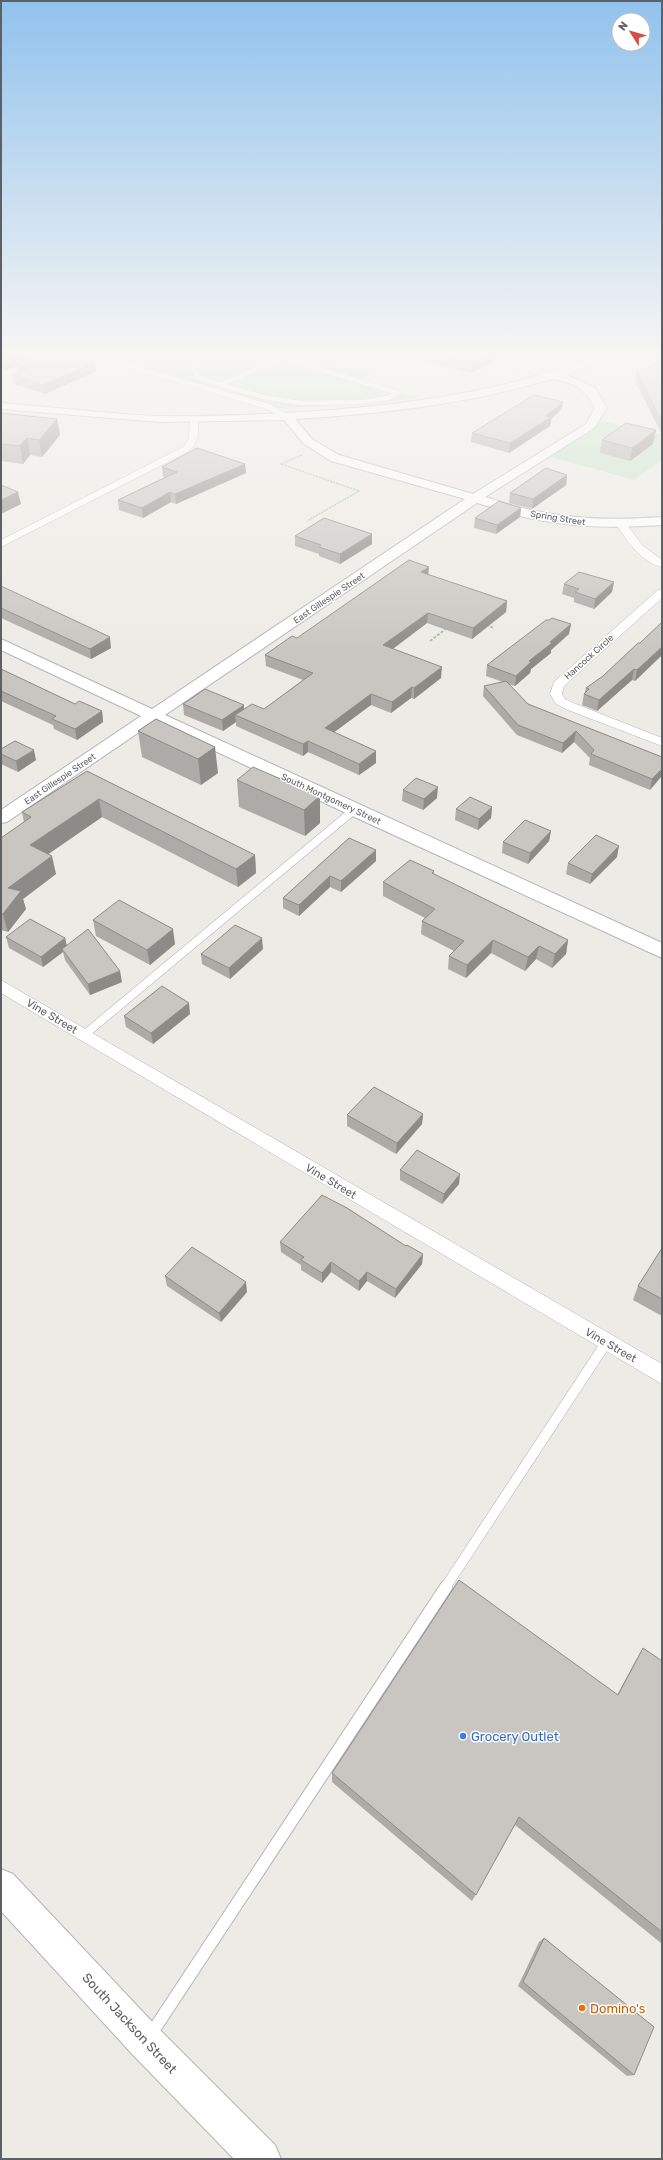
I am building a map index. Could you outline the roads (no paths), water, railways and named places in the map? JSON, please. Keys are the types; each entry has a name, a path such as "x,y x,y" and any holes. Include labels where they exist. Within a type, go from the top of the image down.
{"street":[{"path":"1,544 175,455"},
{"name":"Spring Street","path":"328,455 534,515 591,523 621,524 662,521"},
{"name":"East Gillespie Street","path":"1,818 155,716 475,498 544,455"},
{"path":"621,524 634,545 662,564"},
{"name":"Hancock Circle","path":"662,592 558,685 556,694 560,701 572,707 662,742"},
{"name":"South Montgomery Street","path":"1,644 354,810 662,950"},
{"name":"Vine Street","path":"1,986 662,1375"},
{"name":"South Jackson Street","path":"1,1886 80,1969 146,2042 261,2159"}],"lane":[{"path":"84,1035 354,810"},
{"path":"146,2042 198,1960 606,1343"}],"place":[{"name":"Grocery Outlet","path":"463,1736"},
{"name":"Domino's","path":"582,2008"}]}
